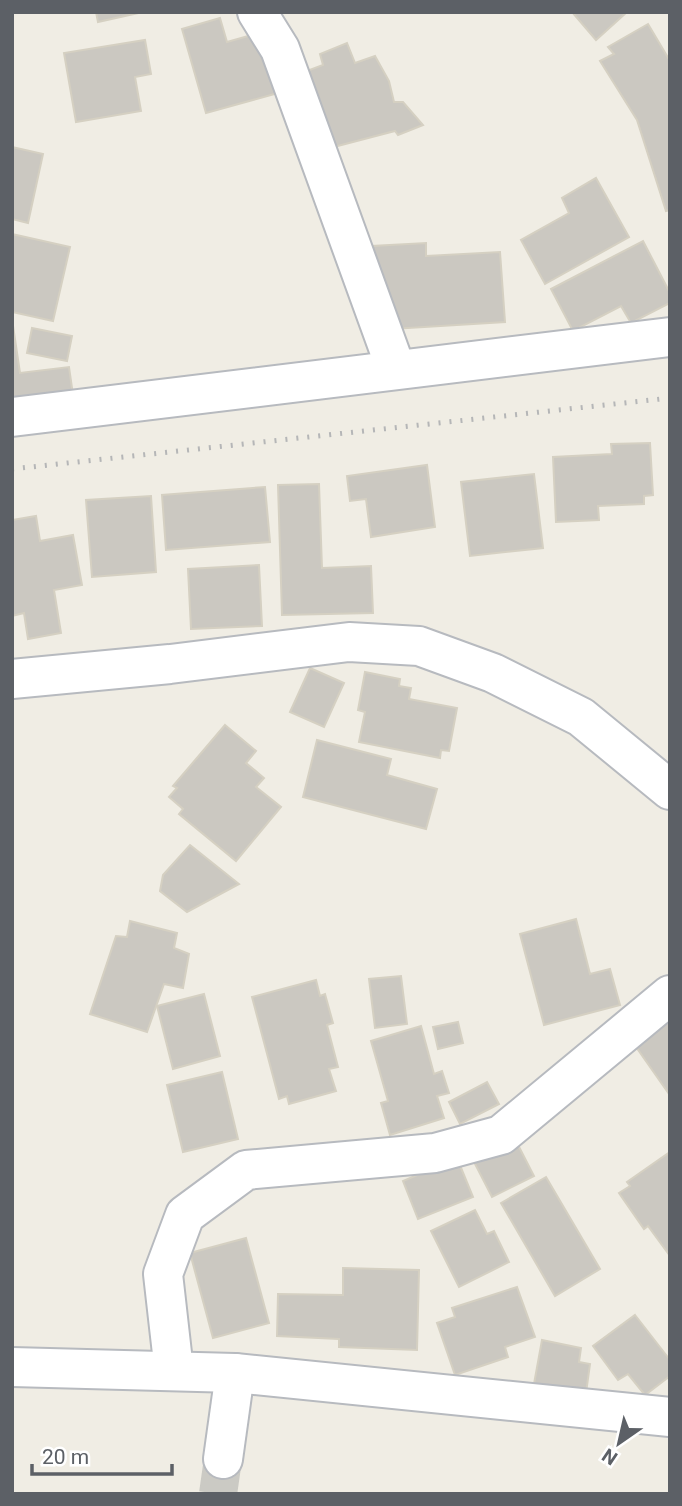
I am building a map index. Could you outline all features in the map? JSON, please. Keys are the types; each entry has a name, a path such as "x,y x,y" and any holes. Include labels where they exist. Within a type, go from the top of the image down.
{"street":[{"path":"257,12 280,49 396,369"},
{"path":"12,417 670,337"},
{"path":"12,679 170,664 349,642 419,646 493,673 580,717 670,790"},
{"path":"174,1371 163,1274 185,1214 246,1170 435,1153 501,1135 670,995"},
{"path":"12,1367 236,1373 670,1417"},
{"path":"223,1459 236,1373"}],"building":[{"path":"96,12 143,12 98,22"},
{"path":"572,12 627,12 596,40"},
{"path":"220,18 227,42 262,32 278,93 206,113 182,29"},
{"path":"648,24 670,61 670,210 666,211 637,120 600,61 614,54 608,47"},
{"path":"145,40 151,74 135,77 141,111 76,122 64,53"},
{"path":"347,43 355,63 375,56 389,81 394,102 403,102 423,125 398,135 395,131 330,148 304,72 323,65 320,54"},
{"path":"12,147 43,154 28,223 12,219"},
{"path":"596,178 629,237 545,284 521,240 569,213 562,198"},
{"path":"12,234 70,247 53,321 12,312"},
{"path":"643,241 670,293 670,303 631,323 621,306 573,331 551,289"},
{"path":"426,243 426,256 500,252 505,322 392,329 376,299 372,246"},
{"path":"12,319 20,373 69,367 73,395 12,403"},
{"path":"32,328 72,336 67,361 27,353"},
{"path":"650,443 653,495 644,496 644,504 598,506 599,520 556,522 553,457 612,454 611,444"},
{"path":"427,465 435,527 371,537 366,499 350,501 347,476"},
{"path":"534,474 543,548 470,556 461,482"},
{"path":"319,484 322,568 371,566 373,613 282,615 278,485"},
{"path":"265,487 270,542 166,550 162,495"},
{"path":"151,496 156,572 92,577 86,500"},
{"path":"36,516 40,541 73,535 82,585 54,590 61,633 28,639 24,613 12,616 12,520"},
{"path":"259,565 262,626 191,629 188,569"},
{"path":"310,668 344,683 324,727 290,712"},
{"path":"365,672 400,679 399,686 411,688 409,699 457,708 449,751 441,750 440,758 359,742 365,712 358,710"},
{"path":"225,725 256,751 246,763 264,778 256,787 281,807 236,861 179,814 183,809 169,797 177,788 173,786"},
{"path":"317,740 391,759 387,775 437,789 426,829 303,797"},
{"path":"190,845 239,884 187,912 160,891 163,875"},
{"path":"576,919 590,974 610,969 620,1005 544,1025 520,934"},
{"path":"130,921 177,933 174,948 189,954 183,988 164,984 147,1032 90,1014 116,936 127,937"},
{"path":"401,976 407,1024 375,1028 369,979"},
{"path":"316,980 320,996 325,994 333,1023 327,1025 338,1067 329,1069 336,1091 289,1104 287,1096 279,1099 252,997"},
{"path":"204,994 220,1056 173,1069 157,1006"},
{"path":"670,1020 670,1093 669,1094 634,1044"},
{"path":"458,1022 463,1043 438,1049 433,1027"},
{"path":"421,1026 434,1074 442,1071 449,1093 437,1096 444,1118 390,1135 381,1103 388,1101 371,1041"},
{"path":"222,1072 238,1139 183,1152 167,1085"},
{"path":"487,1082 499,1104 460,1124 449,1102"},
{"path":"516,1141 534,1176 492,1197 474,1162"},
{"path":"670,1152 670,1256 648,1226 644,1229 619,1193 630,1186 627,1182"},
{"path":"457,1158 473,1197 418,1219 403,1181"},
{"path":"546,1177 600,1269 555,1296 501,1203"},
{"path":"475,1210 487,1234 494,1231 509,1262 459,1287 431,1231"},
{"path":"246,1238 269,1323 213,1338 190,1253"},
{"path":"343,1268 419,1270 417,1350 339,1347 339,1339 277,1336 278,1294 343,1295"},
{"path":"517,1287 535,1337 505,1347 508,1357 455,1375 437,1323 455,1317 452,1308"},
{"path":"635,1315 670,1360 670,1376 645,1395 628,1374 618,1380 593,1346"},
{"path":"542,1340 581,1348 579,1362 590,1364 586,1393 534,1384"}],"tunnel":[{"path":"218,1494 223,1459"}],"railway":[{"path":"12,469 670,398"}]}
